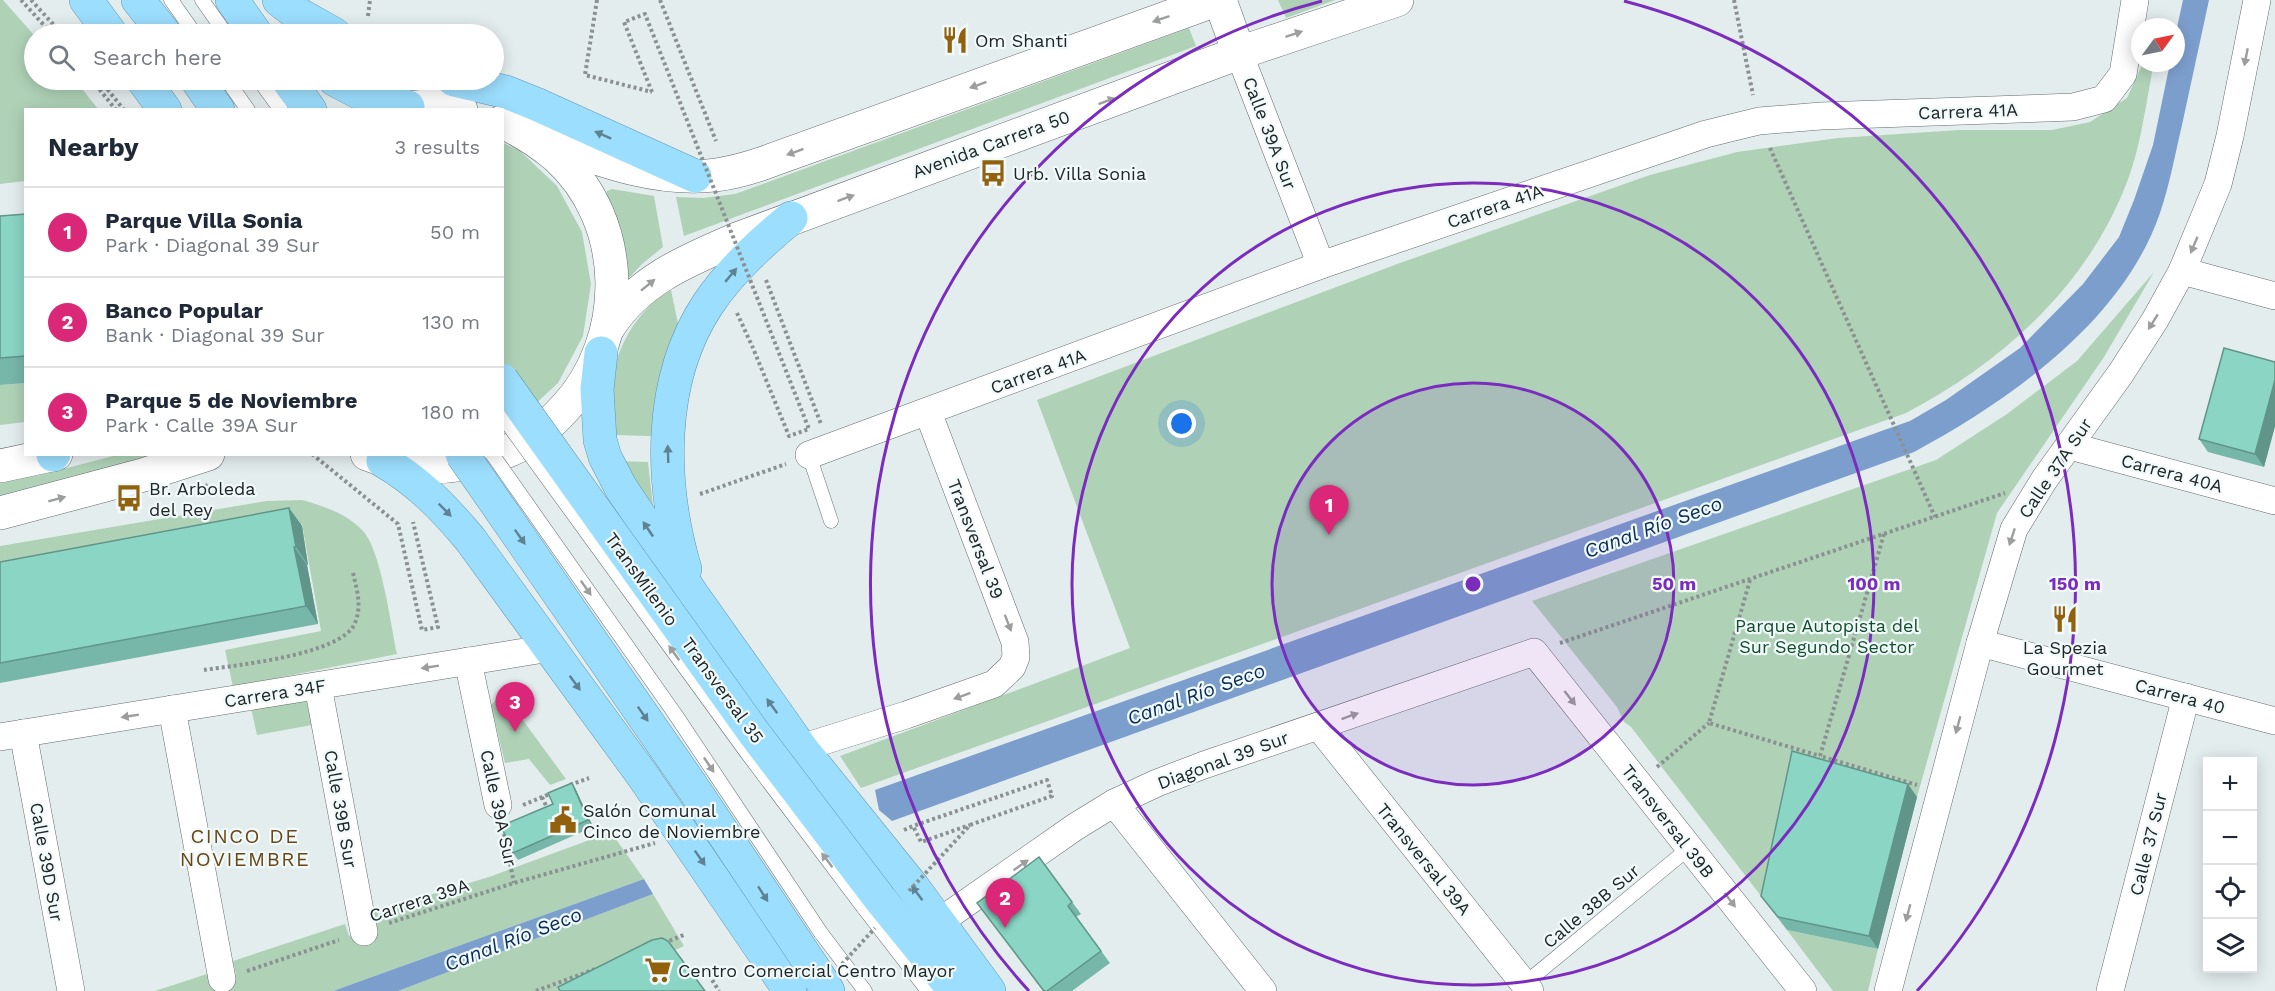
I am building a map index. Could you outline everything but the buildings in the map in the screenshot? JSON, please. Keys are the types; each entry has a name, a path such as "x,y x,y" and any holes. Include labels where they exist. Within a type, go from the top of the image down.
{"highway":[{"path":"86,0 102,24"},
{"path":"138,0 157,24"},
{"path":"232,0 249,24"},
{"path":"266,0 283,24"},
{"path":"279,0 317,24"},
{"path":"145,90 153,108"},
{"path":"149,90 163,108"},
{"path":"204,90 218,108"},
{"path":"295,90 309,108"},
{"path":"354,90 403,108"},
{"path":"497,90 536,104 695,176"},
{"path":"692,594 679,548 671,503 668,448 669,409 677,373 707,305 745,259 791,218"},
{"path":"605,340 597,412 600,440 605,457 621,488 692,594 801,747 939,922 989,991"},
{"name":"Transversal 35","path":"504,383 753,733 882,906 955,991"},
{"path":"463,456 692,785 818,980"},
{"path":"375,458 412,479 451,517 650,785 818,980"}],"main road":[{"name":"Calle 39A Sur","path":"1218,0 1239,53"},
{"path":"516,128 604,160 638,169 668,175 695,176 730,173 1218,0"},
{"name":"Avenida Carrera 50","path":"605,340 617,314 647,284 679,264 791,218 1239,53 1397,0"},
{"path":"403,108 454,108"},
{"path":"504,452 550,425 580,392 605,340 613,291 609,254 599,219 582,186 558,158 516,128"},
{"path":"0,466 50,456"},
{"path":"0,513 143,475 202,456"},
{"path":"375,458 427,468 471,464 493,456"}],"street":[{"name":"Carrera 41A","path":"809,455 1322,265 1706,134 1759,121 1821,116 2073,107 2104,99 2123,74 2135,0"},
{"name":"Calle 37A Sur","path":"1888,991 1980,643 2014,529 2044,480 2121,373 2155,320 2182,271 2218,184 2258,0"},
{"name":"Calle 39A Sur","path":"1239,53 1322,265"},
{"path":"2182,271 2275,296"},
{"name":"Transversal 39","path":"801,747 906,715 994,684 1012,667 1016,657 1015,642 928,412"},
{"name":"Carrera 40A","path":"2070,446 2275,501"},
{"name":"Carrera 40","path":"1980,643 2275,721"},
{"name":"Carrera 34F","path":"11,735 550,648"},
{"name":"Diagonal 39 Sur","path":"939,922 1075,826 1114,803 1194,768 1534,652"},
{"name":"Transversal 39B","path":"1534,652 1803,991"},
{"name":"Calle 39A Sur","path":"468,661 499,809"},
{"name":"Calle 39B Sur","path":"318,686 364,932"},
{"name":"Calle 37 Sur","path":"2110,991 2186,697"},
{"path":"172,709 222,979"},
{"name":"Transversal 39A","path":"1319,727 1523,989"},
{"name":"Calle 39D Sur","path":"11,735 70,991"},
{"path":"1114,803 1263,991"}],"lane":[{"path":"71,0 98,24"},
{"path":"171,0 188,24"},
{"path":"201,0 219,24"},
{"path":"234,90 247,108"},
{"path":"266,90 280,108"},
{"name":"TransMilenio","path":"504,419 740,744 882,906 928,991"},
{"path":"809,455 831,521"},
{"path":"493,456 675,714 821,933 865,991"},
{"name":"Calle 38B Sur","path":"1523,989 1689,848"}],"path":[{"path":"21,0 43,24"},
{"path":"31,0 53,24"},
{"path":"368,16 370,0"},
{"path":"597,0 585,75 651,92 624,22 645,14 809,429 789,436 753,348"},
{"path":"660,0 716,141"},
{"path":"1734,0 1759,121 1935,517"},
{"path":"100,90 114,108"},
{"path":"108,90 122,108"},
{"path":"696,495 809,455 825,434 763,273"},
{"path":"314,456 398,524 422,630 438,627 413,522"},
{"path":"1534,652 2044,480"},
{"path":"1820,756 1884,534"},
{"path":"204,670 297,654 334,643 345,636 355,625 360,604 353,573"},
{"path":"1637,783 1709,723 1750,580"},
{"path":"1709,723 1941,791"},
{"path":"499,809 542,797 589,778"},
{"path":"818,980 882,906 970,825 1052,796 1047,780 914,826 921,842 970,825"},
{"path":"542,797 550,814"},
{"name":"Calle 39A Sur","path":"499,809 514,883"},
{"name":"Carrera 39A","path":"222,979 514,883 658,842"},
{"path":"657,945 686,934"},
{"path":"536,991 602,966"},
{"path":"709,975 719,991"}],"green space":[{"path":"0,0 3,0 24,24 24,90 83,90 97,108 24,108 24,181 0,184"},
{"path":"1278,0 1335,0 1286,18"},
{"path":"1189,28 1196,46 684,236 676,197 703,198 735,194"},
{"path":"2139,72 2152,72 2142,128 2129,176 2106,228 2085,261 2061,293 2005,348 1973,372 1906,413 861,788 840,756 1130,648 1037,400 1400,263 1650,175 1737,152 1838,138 1959,130 2052,130 2090,122 2127,98"},
{"path":"504,143 519,150 557,186 582,232 591,284 583,336 558,383 519,419 504,426"},
{"path":"612,189 654,196 663,247 630,277 628,277 606,197 607,191"},
{"name":"Parque Autopista del Sur Segundo Sector","path":"2154,272 2104,357 1997,513 1917,797 1771,909 1631,727 1624,722 1617,707 1532,601 1936,460 2007,414 2077,361"},
{"path":"671,290 680,333 660,388 651,436 611,435 610,394 619,353 640,317 654,302"},
{"path":"24,383 24,422 0,425 0,385"},
{"path":"113,456 151,456 118,467 0,496 0,481 40,475"},
{"path":"619,461 648,462 653,506"},
{"path":"302,500 343,515 363,531 375,554 380,571 397,654 233,687 225,650 321,631 302,524 0,578 0,546 266,501"},
{"path":"503,693 566,779 550,785 529,759 505,763 491,705"},
{"path":"306,699 312,725 257,735 251,708"},
{"path":"611,832 644,879 333,991 155,991 207,974 211,983 236,975 233,961 345,924 349,936 377,927 374,912 492,876"},
{"path":"653,894 684,946 586,991 398,991"},
{"path":"1787,930 1878,949 1868,991 1833,991"}],"water":[{"name":"Canal Río Seco","path":"2183,0 2209,0 2167,191 2143,252 2119,289 2091,322 2059,354 1988,408 1951,431 1914,452 892,821 879,810 875,790 1910,421 1946,400 2020,348 2083,284 2119,237 2153,145 2168,72 2185,72 2185,18 2179,18"},
{"name":"Canal Río Seco","path":"644,879 653,894 398,991 333,991"}],"place":[{"name":"Om Shanti","path":"955,40"},
{"name":"Urb. Villa Sonia","path":"993,173"},
{"name":"Br. Arboleda del Rey","path":"129,498"},
{"name":"Parque Villa Sonia","path":"1329,535"},
{"name":"La Spezia Gourmet","path":"2065,619"},
{"name":"Parque 5 de Noviembre","path":"515,732"},
{"name":"Salón Comunal Cinco de Noviembre","path":"563,820"},
{"name":"Banco Popular","path":"1005,928"},
{"name":"Centro Comercial Centro Mayor","path":"658,970"}],"district":[{"name":"CINCO DE NOVIEMBRE","path":"245,848"}]}
